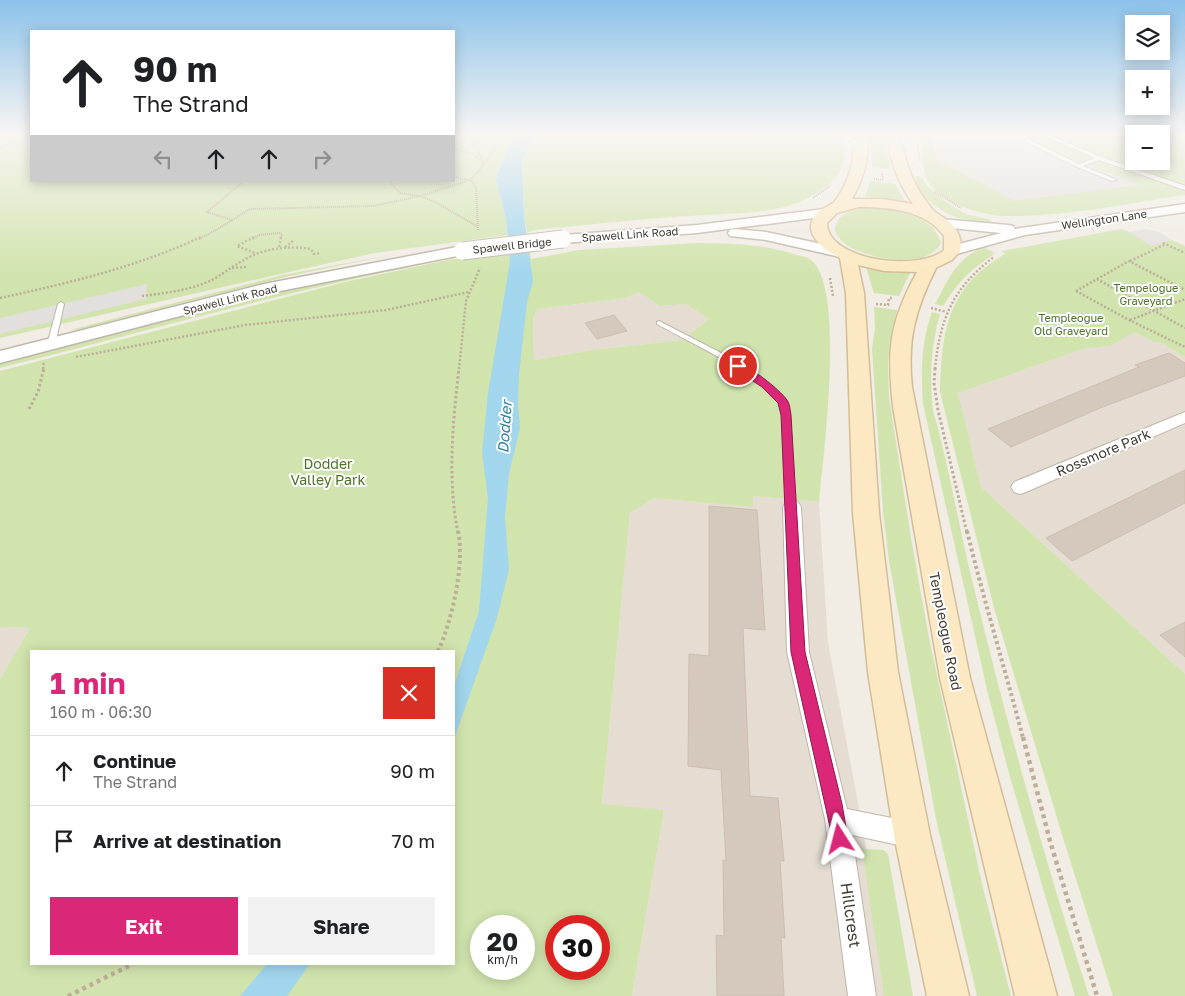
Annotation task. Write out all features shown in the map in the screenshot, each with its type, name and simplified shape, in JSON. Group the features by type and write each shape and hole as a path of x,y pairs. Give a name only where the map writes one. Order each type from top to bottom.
{"main road":[{"path":"841,204 856,180"},
{"path":"905,180 934,219 951,234 954,241 941,257 910,267 889,266 844,254 828,244 821,235 818,226 819,219 824,212 841,204 859,202 894,204 934,219"},
{"path":"844,254 855,292 866,513 883,672 912,835 948,996"},
{"name":"Templeogue Road","path":"941,257 914,294 902,327 900,368 904,407 955,678 1036,996"}],"street":[{"name":"Wellington Lane","path":"941,257 1024,231 1185,208"},
{"name":"Spawell Link Road","path":"563,239 697,229 824,212"},
{"name":"Wellington Lane","path":"934,219 1024,231"},
{"name":"Spawell Link Road","path":"697,229 766,236 844,254"},
{"name":"Spawell Bridge","path":"462,250 563,239"},
{"name":"Spawell Link Road","path":"0,357 48,353 264,290 393,262 462,250"},
{"name":"Rossmore Park","path":"1020,487 1185,417"},
{"name":"Hillcrest","path":"792,507 798,652 837,820 862,996"},
{"path":"837,820 912,835"}],"lane":[{"path":"1163,180 1185,188"},
{"path":"48,353 61,304"},
{"path":"660,323 738,366 766,385 783,402 786,415 792,507"}],"path":[{"path":"0,298 67,283 136,264 211,233 241,213 257,208 292,209 374,206 420,196 468,180"},
{"path":"389,182 391,186 402,194 420,196 456,213 477,227 476,187 470,180"},
{"path":"232,220 207,212 243,182"},
{"path":"809,200 835,182"},
{"path":"935,191 963,209"},
{"path":"256,253 237,246 270,232 282,234 279,248"},
{"path":"284,247 293,240"},
{"path":"1185,253 1165,243 1076,290 1129,320 1185,347"},
{"path":"263,246 264,251"},
{"path":"142,296 203,284 256,253 264,251 284,247 311,249 314,254 320,253"},
{"path":"999,253 972,274 960,288 947,312 940,337 934,382 938,410 982,594 1006,672 1053,850 1097,996"},
{"path":"1129,261 1185,290"},
{"path":"438,650 444,638 459,575 460,540 455,517 451,466 452,429 462,326 466,301 481,266"},
{"path":"231,268 246,267"},
{"path":"1097,279 1185,328"},
{"path":"69,358 245,325 386,310 470,292"},
{"path":"874,304 888,305 889,298 898,299"},
{"path":"1129,320 1185,299"},
{"path":"934,309 947,312"},
{"path":"29,409 38,397 43,383 48,353"},
{"path":"68,996 131,965"}],"shaded area":[{"path":"976,180 1130,180 1142,185 1014,201"},
{"path":"1146,229 1161,233 1172,240 1151,246 1130,232"},
{"path":"147,284 146,299 0,334 0,318"},
{"path":"639,292 660,306 686,304 709,319 682,340 593,350 534,360 533,319 537,309 625,298"},
{"path":"1135,332 1154,342 1160,342 1185,357 1185,674 981,487 958,393 1086,348 1110,346"},
{"path":"753,496 819,502 828,643 864,835 888,996 632,996 664,810 602,805 630,513 654,498 753,507"},
{"path":"0,627 30,628 0,679"}],"green space":[{"path":"0,180 455,182 455,180 496,180 506,219 507,235 375,253 0,338"},
{"path":"523,180 833,180 825,188 808,198 791,205 768,210 612,222 534,230 527,233 524,217"},
{"path":"917,180 924,180 928,187 955,208 967,214 989,220 996,225 971,221 947,213 936,207 920,188"},
{"path":"928,180 1185,180 1185,195 1094,209 1027,216 994,215 973,210 953,202 935,190"},
{"path":"871,181 895,184 905,201 865,196"},
{"path":"868,208 900,212 921,219 937,233 941,243 934,252 910,260 895,260 866,254 854,249 844,243 839,237 835,231 836,225 842,216 856,210"},
{"path":"1121,229 1130,232 1151,245 1172,240 1185,246 1185,357 1160,342 1154,342 1135,332 1110,346 1086,348 958,393 981,487 1185,674 1185,996 1113,996 994,608 940,392 946,330 959,296 986,267 1005,254 1002,251"},
{"name":"Dodder Valley Park","path":"695,243 734,244 772,248 811,260 822,277 828,303 830,375 819,502 753,496 753,507 654,498 630,513 602,804 664,810 632,996 0,996 0,679 30,628 0,627 0,371 345,282 447,260 501,253 530,252 531,259 579,250","holes":["639,292 660,306 686,304 709,319 682,340 593,350 534,360 533,319 537,309 625,298"]},
{"path":"984,247 995,253 966,276 954,289 943,306 935,304 949,278 960,263 966,257"},
{"path":"395,254 289,276 81,329 70,330 283,275"},
{"path":"410,265 411,267 308,289 0,368 0,364 310,284"},
{"path":"866,267 894,273 910,273 899,296 874,293"},
{"path":"874,307 897,310 888,363 889,398 911,538 929,638 982,884 1011,996 977,996 936,819 889,561 883,511 872,349 875,328"},
{"path":"932,312 940,314 932,362 933,410 967,559 1026,789 1089,996 1075,996 1010,777 988,694 923,404 923,357 928,324"},
{"path":"862,849 883,850 888,854 913,996 884,996"}],"water":[{"name":"Dodder","path":"496,180 523,180 524,217 533,281 527,302 519,374 518,402 520,428 509,474 505,518 509,569 497,618 455,736 455,683 479,611 488,498 482,453 488,393 510,262 506,219"},
{"path":"266,965 309,965 287,996 240,996"}],"building":[{"path":"614,315 627,331 597,339 585,323"},
{"path":"1169,353 1185,363 1185,376 1100,408 1011,447 988,429 1139,367 1135,365"},
{"path":"1185,470 1185,503 1072,561 1046,538"},
{"path":"709,506 757,510 765,630 743,628 750,796 778,798 784,861 780,861 785,938 781,937 784,996 717,996 716,935 724,936 723,860 726,861 721,770 688,766 689,654 709,656"},
{"path":"1185,622 1185,657 1160,635"}],"route":[{"path":"738,366 766,385 783,402 786,415 798,652 834,804 840,839"}],"park label":[{"name":"Tempelogue Graveyard","path":"1146,293"},
{"name":"Templeogue Old Graveyard","path":"1071,323"}]}
